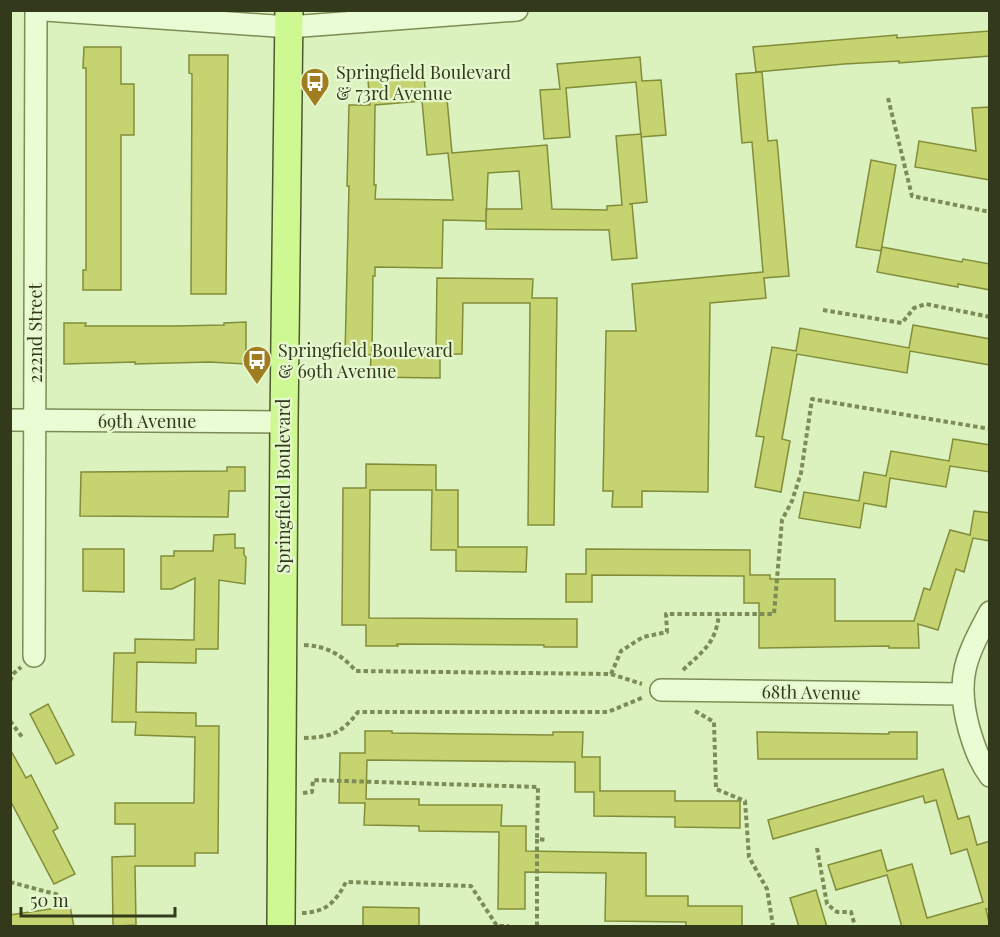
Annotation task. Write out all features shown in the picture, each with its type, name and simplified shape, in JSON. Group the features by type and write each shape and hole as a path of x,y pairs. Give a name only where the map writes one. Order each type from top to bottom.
{"main road":[{"name":"Springfield Boulevard","path":"281,920 289,19"}],"street":[{"name":"222nd Street","path":"34,656 36,10"},
{"path":"45,10 289,19 517,10"},
{"name":"69th Avenue","path":"10,420 284,422"},
{"path":"990,612 972,646 962,675 964,710 977,754 990,776"},
{"name":"68th Avenue","path":"661,690 962,694"}],"path":[{"path":"888,98 912,196 990,212"},
{"path":"823,310 902,323 914,308 926,304 990,317"},
{"path":"611,674 621,651 643,637 666,632 666,614 774,614 782,520 792,501 801,473 813,399 990,429"},
{"path":"282,738 321,737 338,732 358,712 608,712 661,690 711,643 718,626 719,614"},
{"path":"282,644 318,645 346,659 356,671 611,674 661,690 714,722 716,789 745,801 749,857 767,889 773,927"},
{"path":"10,721 23,738"},
{"path":"282,795 312,792 313,780 538,787 537,927"},
{"path":"537,839 546,840"},
{"path":"817,848 827,904 837,912 851,912 855,927"},
{"path":"10,882 59,895"},
{"path":"281,920 319,912 339,897 346,882 471,886 497,926 508,927"}],"building":[{"path":"990,31 990,56 899,63 899,61 844,64 756,72 753,47 897,35 897,38"},
{"path":"84,47 121,47 121,84 134,84 134,135 121,135 121,290 83,290 83,270 86,270 86,68 83,68"},
{"path":"189,55 228,55 226,294 191,294 192,74 189,73"},
{"path":"640,57 642,81 661,80 666,135 641,137 636,82 566,88 570,137 544,139 540,90 560,89 557,64"},
{"path":"762,72 768,141 777,140 789,276 764,278 766,298 710,303 708,492 642,491 642,507 612,507 613,491 603,491 606,331 636,331 632,284 763,272 752,142 742,143 736,74"},
{"path":"424,75 426,101 447,99 452,153 547,145 552,209 607,210 607,206 622,205 616,136 641,134 647,202 629,204 632,204 637,258 612,260 609,230 486,229 486,221 443,220 442,268 375,267 372,351 436,352 437,278 533,279 532,298 557,298 554,525 528,525 530,303 463,303 462,354 440,354 440,378 370,377 371,355 345,355 349,105 370,105 368,80","holes":["422,101 427,155 448,153 453,200 375,199 375,105","519,171 522,209 486,209 488,173"]},
{"path":"990,107 990,180 915,167 919,141 976,151 972,108"},
{"path":"871,160 896,165 881,251 856,247"},
{"path":"882,247 962,262 963,259 990,264 990,290 958,284 958,287 877,272"},
{"path":"246,322 246,364 209,362 135,364 135,362 64,364 64,323 86,323 85,326 174,326"},
{"path":"913,325 990,339 990,365 910,351 907,373 797,354 782,439 790,441 781,492 755,487 764,437 756,436 772,347 796,351 800,328 909,348"},
{"path":"953,439 990,445 990,472 950,466 946,487 890,478 886,507 864,503 860,528 799,518 804,492 859,501 864,472 886,476 891,451 949,461"},
{"path":"366,464 436,465 436,490 458,490 458,547 527,547 526,572 456,571 456,550 431,550 432,490 370,490 369,618 577,619 577,647 397,644 398,646 366,646 366,625 342,625 343,488 366,488"},
{"path":"227,467 245,467 245,491 229,491 228,517 80,516 81,472 227,471"},
{"path":"974,511 990,513 990,541 973,538 964,572 956,569 938,630 918,624 919,648 889,648 889,646 759,648 759,603 744,603 744,576 592,575 592,602 566,602 566,574 586,574 586,549 750,550 750,575 770,575 770,579 835,579 835,621 914,621 924,588 930,590 950,530 970,535"},
{"path":"235,534 235,548 244,548 246,557 245,584 219,580 218,649 196,649 196,663 137,662 136,712 196,713 196,726 219,726 218,853 195,853 195,866 135,866 136,925 113,926 112,857 135,856 135,824 115,824 115,803 194,803 195,737 135,735 136,722 112,722 114,653 135,653 135,639 194,640 195,578 172,589 161,589 161,556 174,556 174,551 213,551 214,535"},
{"path":"83,549 124,549 124,592 83,591"},
{"path":"48,704 74,755 56,764 30,714"},
{"path":"365,731 553,735 553,732 583,732 582,757 600,757 600,791 675,791 675,801 740,801 740,828 675,827 675,817 594,816 594,792 575,792 575,762 367,760 366,799 419,799 419,805 502,805 501,826 526,826 526,851 646,853 646,896 688,896 688,906 742,906 742,927 686,927 686,922 605,921 606,873 525,872 525,909 498,909 499,832 419,831 419,826 364,825 365,803 339,803 340,753 365,753"},
{"path":"757,732 889,734 889,732 917,732 917,759 758,759"},
{"path":"10,749 26,778 31,775 58,828 53,831 75,874 54,884 10,800"},
{"path":"943,769 958,819 969,816 977,845 990,841 990,909 986,909 990,927 902,927 887,875 836,890 828,865 881,850 887,871 912,864 927,918 983,902 967,849 951,854 936,800 925,803 923,796 773,839 768,820"},
{"path":"816,890 827,927 799,927 790,898"},
{"path":"70,906 74,927 10,927 10,915"},
{"path":"363,907 419,908 419,927 363,927"}],"place":[{"name":"Springfield Boulevard & 73rd Avenue","path":"315,108"},
{"name":"Springfield Boulevard & 69th Avenue","path":"257,386"}]}
